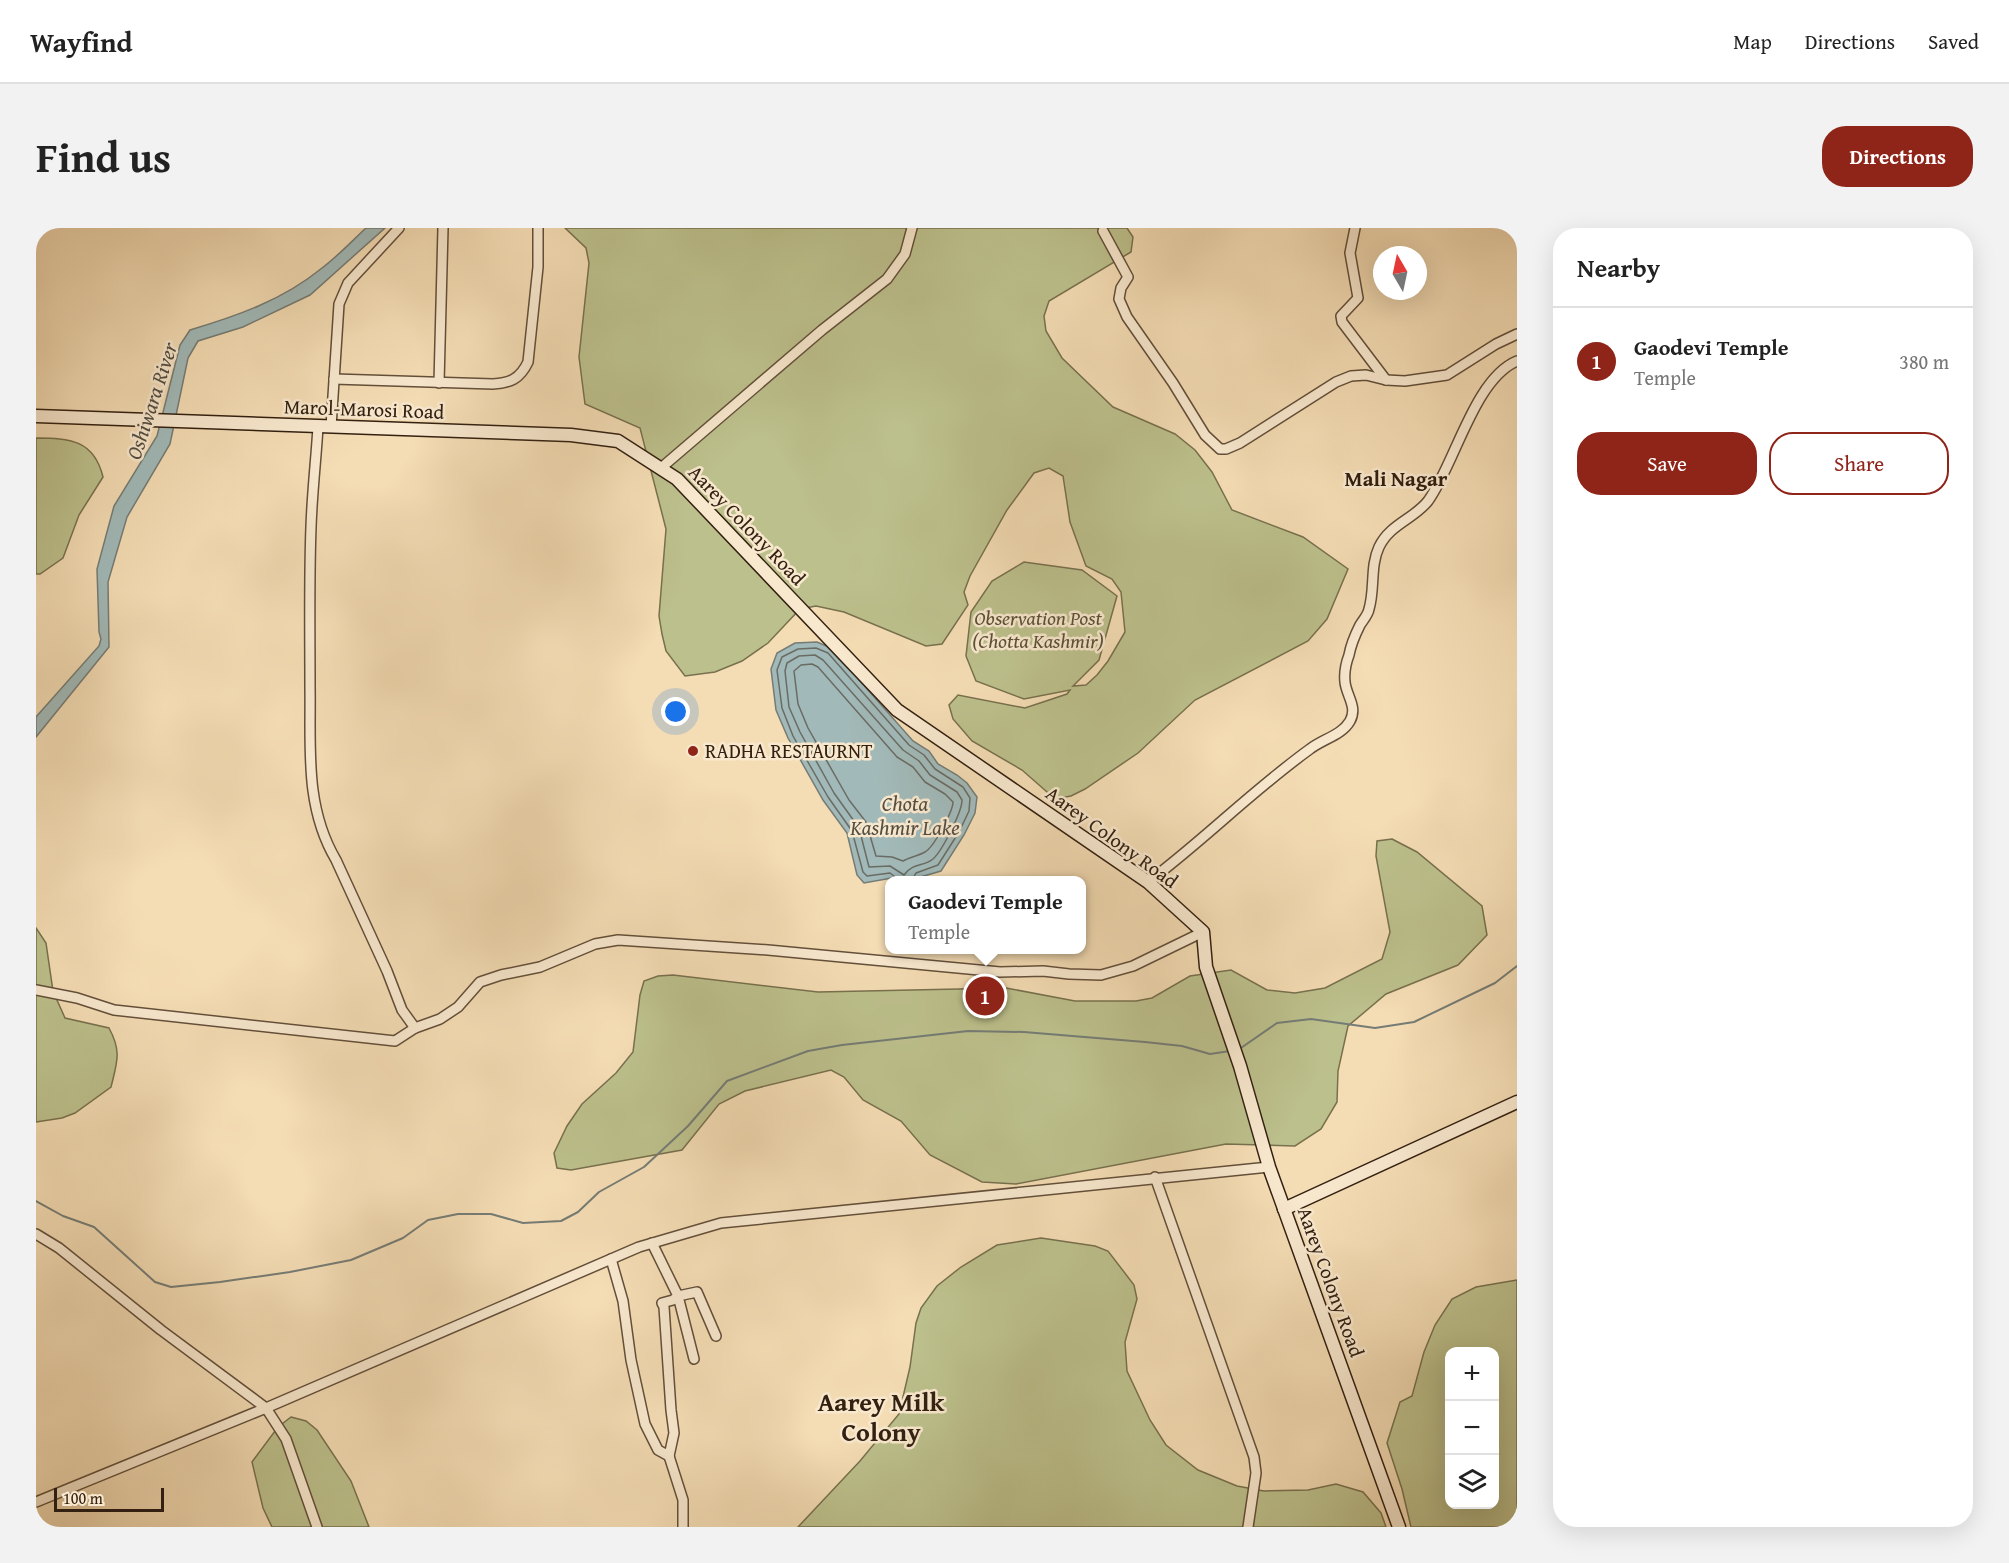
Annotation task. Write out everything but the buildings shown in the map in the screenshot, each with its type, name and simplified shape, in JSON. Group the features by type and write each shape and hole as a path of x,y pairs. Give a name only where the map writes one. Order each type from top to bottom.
{"main road":[{"name":"Marol-Marosi Road","path":"36,416 571,435"},
{"name":"Aarey Colony Road","path":"571,435 618,441 677,478 897,710 1148,882 1203,932 1206,967 1230,1033 1269,1167 1399,1527"},
{"path":"1284,1209 1517,1102"}],"street":[{"path":"331,427 339,304 348,283 399,228"},
{"path":"439,382 443,228"},
{"path":"334,379 506,383 515,380 523,373 528,362 538,267 538,228"},
{"path":"661,468 822,330 887,279 905,254 912,228"},
{"path":"1355,228 1350,253 1358,298 1342,313 1342,322 1386,380"},
{"path":"1103,231 1128,278 1121,288 1119,298 1127,317 1173,382 1205,435 1220,449 1240,443 1318,392 1351,376 1366,375 1386,380 1405,381 1447,375 1486,350 1517,334"},
{"path":"1148,882 1183,856 1249,797 1311,747 1335,735 1348,724 1352,717 1353,706 1344,680 1346,664 1352,643 1369,612 1374,562 1378,548 1391,530 1427,502 1438,485 1471,415 1488,388 1507,365 1517,361"},
{"path":"318,427 311,524 309,616 309,750 315,812 328,846 387,971 402,1010 416,1028"},
{"path":"36,990 78,998 114,1010 395,1041 416,1028 440,1019 458,1007 480,982 540,967 595,944 618,940 768,950 1000,972 1043,971 1101,975 1133,966 1203,932"},
{"path":"36,1502 266,1408 611,1259 652,1243 721,1223 1269,1167"},
{"path":"1155,1177 1254,1456 1256,1473 1248,1527"},
{"path":"36,1234 59,1248 160,1330 266,1408 286,1439 317,1527"},
{"path":"652,1243 678,1296 694,1359"},
{"path":"611,1259 623,1301 631,1360 645,1424 658,1450 669,1456"},
{"path":"683,1527 683,1500 669,1456 674,1433 662,1303 678,1296 697,1292 716,1336"}],"green space":[{"name":"Observation Post (Chotta Kashmir)","path":"565,228 1127,228 1133,237 1131,252 1049,301 1044,316 1046,331 1062,358 1113,407 1175,434 1195,450 1212,472 1232,510 1303,537 1348,569 1327,619 1308,641 1195,700 1138,753 1085,789 1071,796 1055,799 1022,770 972,741 953,719 949,705 958,695 1025,708 1067,694 1070,690 1024,699 976,681 966,656 971,612 992,581 1024,562 1082,570 1117,596 1099,660 1073,686 1086,685 1097,675 1125,632 1121,592 1112,579 1086,566 1070,522 1063,476 1049,468 1034,473 1007,510 970,576 964,592 968,605 942,644 926,646 844,612 816,606 800,609 768,643 742,661 715,672 685,676 666,651 662,634 659,616 666,529 640,428 585,404 579,357 589,263 586,248"},
{"path":"36,438 60,439 87,448 94,455 103,477 79,515 63,558 40,574 36,574"},
{"path":"1392,839 1417,852 1482,906 1487,935 1458,965 1386,994 1348,1026 1338,1071 1337,1102 1321,1129 1295,1146 1226,1144 1016,1184 982,1182 930,1155 901,1121 863,1100 844,1077 831,1070 745,1091 719,1104 682,1150 571,1170 557,1168 554,1153 567,1126 582,1104 616,1073 633,1052 640,995 644,981 658,976 673,975 818,992 1006,988 1075,1001 1136,1001 1152,998 1190,976 1231,970 1267,990 1295,993 1325,988 1382,959 1390,932 1376,856 1377,841"},
{"path":"36,928 46,943 53,991 65,1018 109,1028 116,1044 117,1057 111,1087 75,1113 62,1118 36,1122"},
{"path":"1041,1238 1095,1246 1108,1251 1134,1285 1137,1299 1125,1342 1127,1371 1150,1420 1166,1445 1198,1470 1237,1486 1264,1491 1308,1490 1336,1484 1363,1492 1381,1513 1386,1527 798,1527 860,1461 899,1414 910,1367 916,1323 921,1308 937,1286 961,1267 997,1245"},
{"path":"1517,1280 1517,1527 1411,1527 1387,1443 1400,1402 1412,1396 1424,1352 1435,1325 1452,1299 1476,1287"},
{"path":"291,1417 306,1421 317,1430 351,1481 369,1527 272,1527 263,1508 252,1462 278,1427"}],"water":[{"path":"366,228 385,228 310,295 243,327 198,341 188,358 170,444 127,517 108,582 109,647 36,737 36,717 99,646 101,639 97,569 114,506 157,436 180,345 190,330 242,313 292,289 328,263"},
{"name":"Chota Kashmir Lake","path":"817,642 831,648 913,741 929,751 938,764 967,783 977,797 975,813 941,871 924,876 885,876 885,879 864,883 857,875 847,833 823,800 788,738 776,710 771,669 777,653 795,643"}],"waterway":[{"path":"1238,1050 1277,1023 1311,1019 1375,1028 1414,1022 1495,983 1517,966"},
{"path":"36,1201 63,1216 94,1227 155,1282 171,1287 220,1282 351,1260 403,1238 428,1220 458,1214 491,1214 523,1223 561,1221 578,1212 599,1192 644,1167 688,1126 727,1081 808,1051 968,1031 1024,1032 1145,1042 1182,1046 1210,1054 1230,1051"}],"place":[{"name":"RADHA RESTAURNT","path":"693,751"},
{"name":"Gaodevi Temple","path":"985,996"}],"district":[{"name":"Mali Nagar","path":"1396,479"},
{"name":"Aarey Milk Colony","path":"881,1417"}],"water label":[{"name":"Oshiwara River","path":"152,401"}]}
